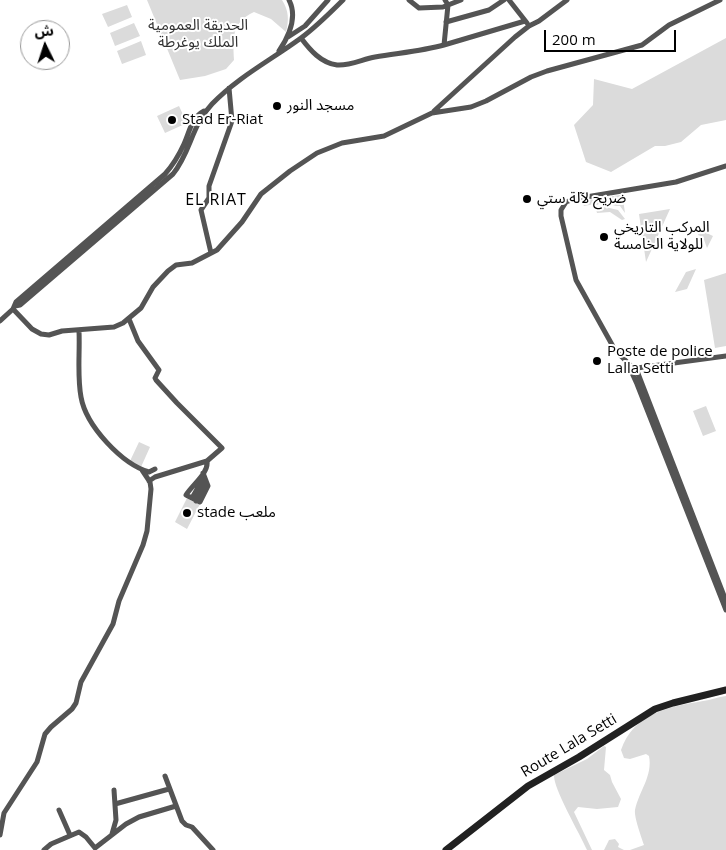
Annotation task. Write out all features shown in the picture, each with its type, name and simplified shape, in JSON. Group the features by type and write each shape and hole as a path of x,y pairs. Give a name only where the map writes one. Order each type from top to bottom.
{"main road":[{"name":"Route Lala Setti","path":"446,850 528,786 655,709 723,691"}],"street":[{"path":"276,55 291,31 293,8 289,0"},
{"path":"287,38 305,26 328,0"},
{"path":"0,321 14,308 16,302 165,174 179,155 193,120 197,115 207,110 230,88 262,63 301,38 344,0"},
{"path":"409,0 419,8 443,7 446,3 461,0"},
{"path":"446,22 489,10 504,0"},
{"path":"509,0 527,23"},
{"path":"301,38 317,56 328,62 349,64 539,21 567,0"},
{"path":"14,308 32,329 41,334 48,335 62,331 114,327 129,319 141,308 153,287 168,271 176,266 192,263 217,250 242,222 261,194 311,157 342,142 384,136 432,113 471,106 486,101 547,71 642,45 685,16 720,0"},
{"path":"444,44 446,3"},
{"path":"432,113 527,23"},
{"path":"211,253 201,210 209,198 209,186 232,121 230,88"},
{"path":"726,166 676,182 574,199 566,202 561,210 576,280 615,350 634,370 726,600"},
{"path":"129,319 138,341 160,370 155,378 156,380 222,448 207,461 155,477 149,481"},
{"path":"79,331 81,398 86,412 95,428 122,457 142,470 149,472 155,469"},
{"path":"634,370 726,356"},
{"path":"634,370 641,393 726,610"},
{"path":"205,477 208,486 200,502 194,499 205,477 207,461"},
{"path":"0,835 4,814 37,762 45,734 76,703 81,682 113,624 119,601 147,531 151,489 149,481 142,470"},
{"path":"164,776 182,821 192,827 213,850"},
{"path":"115,804 169,789"},
{"path":"112,835 116,820 114,790"},
{"path":"44,850 51,844 79,832 86,837 94,849 124,826 140,817 176,806"},
{"path":"59,810 70,835"},
{"path":"116,820 124,826"}],"green space":[{"name":"الحديقة العمومية الملك يوغرطة","path":"147,0 282,0 287,12 287,28 286,32 271,19 254,12 246,16 237,26 233,45 234,60 226,69 205,76 180,80"},
{"path":"127,5 132,17 108,27 102,14"},
{"path":"134,23 140,36 115,46 110,33"},
{"path":"726,38 726,120 701,125 681,142 665,146 655,146 611,172 586,162 574,125 593,105 594,79 632,89"},
{"path":"141,41 146,55 122,64 117,51"},
{"name":"Stad Er-Riat","path":"179,106 187,123 165,133 157,116"},
{"path":"620,195 621,199 623,199 625,213 620,206 602,202 597,205 584,206 581,201"},
{"path":"605,207 618,210 625,219 622,220 610,212 597,213 596,209"},
{"path":"670,209 646,262 639,214"},
{"path":"700,230 713,236 707,248 703,237 698,235"},
{"path":"696,269 687,289 675,292 686,272"},
{"path":"726,273 726,346 715,348 704,280"},
{"path":"706,406 716,431 703,436 693,411"},
{"path":"139,442 150,447 141,467 130,461"},
{"name":"stade ملعب","path":"187,498 200,504 187,529 175,522"},
{"path":"726,696 726,850 630,850 644,845 635,810 650,763 649,756 646,754 630,759 624,758 621,750 627,738 643,720 665,709"},
{"path":"604,746 606,747 604,770 610,775 621,799 618,807 597,809 578,807 574,812 592,850 587,850 562,800 554,775 587,759"},
{"path":"615,839 619,844 618,847 624,850 604,850 609,840"}],"place":[{"name":"مسجد النور","path":"277,106"},
{"name":"Stad Er-Riat","path":"172,120"},
{"name":"ضريح لآلة ستي","path":"527,199"},
{"name":"المركب التاريخي للولاية الخامسة","path":"604,237"},
{"name":"Poste de police Lalla Setti","path":"597,361"},
{"name":"stade ملعب","path":"187,513"}],"district":[{"name":"EL RIAT","path":"216,200"}]}
